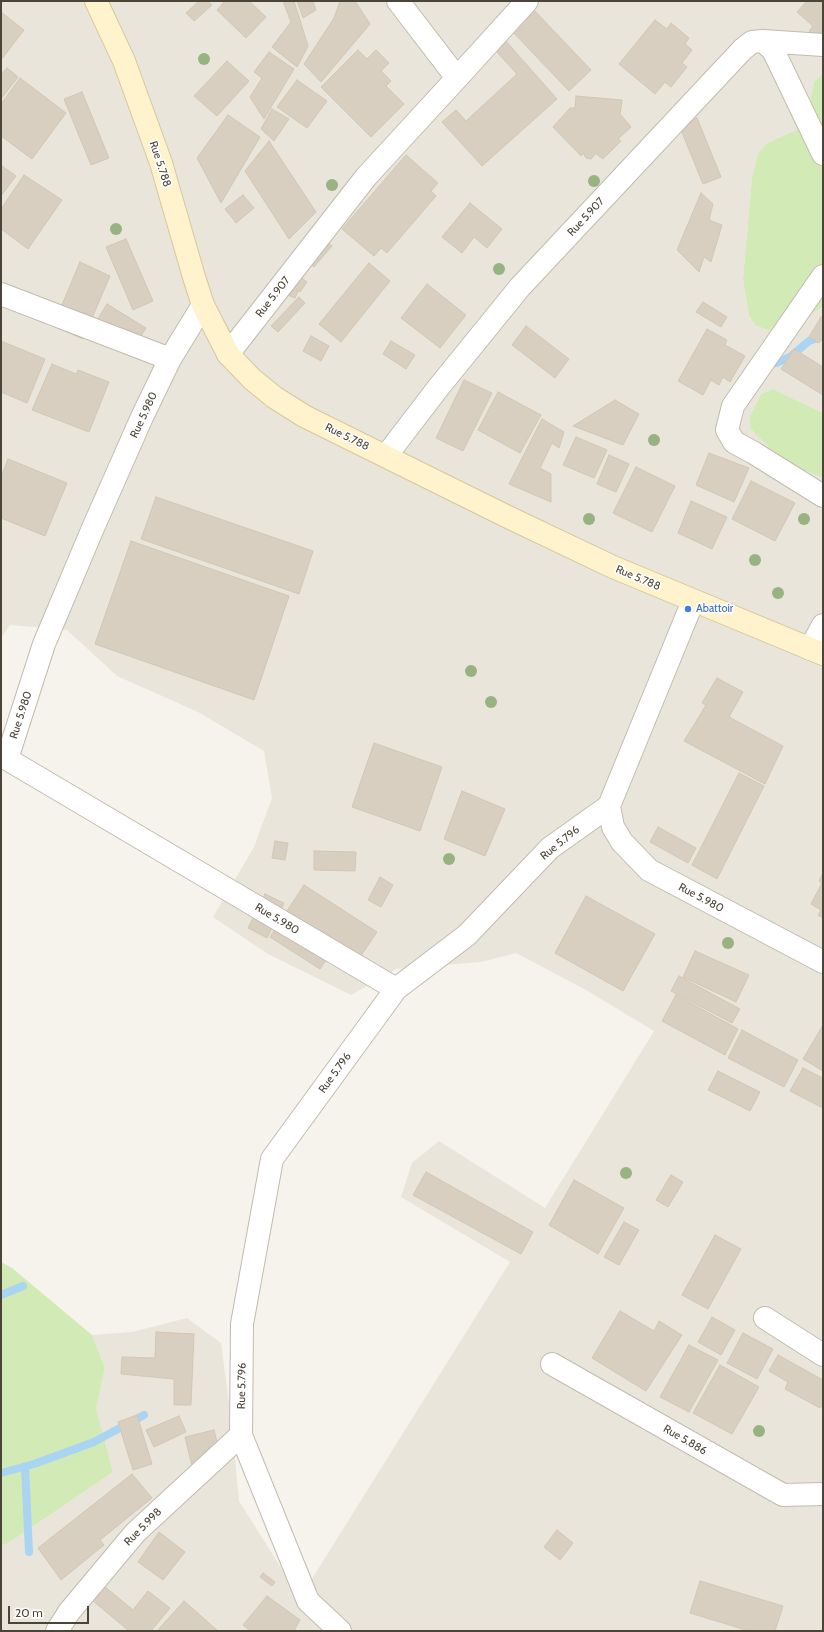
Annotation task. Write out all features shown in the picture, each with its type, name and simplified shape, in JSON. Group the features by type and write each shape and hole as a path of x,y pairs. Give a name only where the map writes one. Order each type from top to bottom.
{"street":[{"name":"Rue 5.788","path":"96,1 124,61 161,163 203,305 228,354 252,379 274,397 304,416 613,567 816,652"},
{"path":"398,1 457,78"},
{"name":"Rue 5.907","path":"228,354 366,177 527,1"},
{"path":"763,41 773,50 823,154"},
{"name":"Rue 5.907","path":"386,456 438,388 520,287 743,49 752,42 763,41 823,45"},
{"path":"823,276 733,406 727,430 734,442 823,496"},
{"path":"1,294 170,359"},
{"name":"Rue 5.980","path":"203,305 170,359 142,417 44,644 4,762 396,989"},
{"path":"609,806 693,601"},
{"path":"816,652 823,625"},
{"name":"Rue 5.980","path":"609,806 613,827 622,842 649,870 823,962"},
{"name":"Rue 5.796","path":"340,1631 308,1601 241,1434 242,1324 272,1159 396,989 467,935 550,848 609,806"},
{"path":"765,1318 823,1355"},
{"name":"Rue 5.886","path":"552,1364 783,1495 823,1494"},
{"name":"Rue 5.998","path":"57,1631 69,1612 135,1533 241,1434"}],"shaded area":[{"path":"1,1 823,1 823,73 814,82 807,118 800,128 766,144 758,154 752,178 743,279 749,316 756,326 778,333 823,307 823,413 773,389 761,394 750,416 751,428 785,463 823,478 823,1631 1,1631 1,1546 10,1542 113,1472 96,1408 105,1368 92,1335 132,1332 187,1318 221,1343 232,1426 239,1501 300,1598 510,1262 401,1197 412,1163 439,1141 545,1208 654,1031 586,990 516,953 481,962 397,969 351,995 268,954 213,917 254,847 272,798 264,751 198,712 117,676 67,630 10,625 1,638"}],"green space":[{"path":"823,73 823,307 778,333 756,326 749,316 743,279 752,178 758,154 766,144 800,128 807,118 814,82"},
{"path":"773,389 823,413 823,478 785,463 750,428 750,416 761,394"},
{"path":"1,1262 12,1268 92,1335 105,1368 96,1408 113,1472 10,1542 1,1546"}],"building":[{"path":"199,1 208,1 212,5 194,21 186,13"},
{"path":"225,1 249,1 266,17 246,38 217,10"},
{"path":"283,1 294,1 308,46 297,67 272,47 291,22"},
{"path":"297,1 313,1 316,10 303,18"},
{"path":"340,1 355,1 370,24 321,82 304,64 334,18"},
{"path":"807,1 823,1 823,35 819,40 809,31 813,26 797,12"},
{"path":"532,8 591,70 569,91 512,31"},
{"path":"1,12 24,30 1,60"},
{"path":"655,20 667,29 671,23 689,38 685,44 692,50 682,63 687,67 671,87 665,82 655,94 619,64"},
{"path":"504,39 557,99 482,166 442,122 456,110 466,121 517,74 495,50"},
{"path":"358,50 367,59 376,50 389,63 381,71 391,81 386,86 404,104 371,137 321,87"},
{"path":"269,52 294,69 264,119 250,97 262,78 254,72"},
{"path":"227,61 249,81 217,116 194,96"},
{"path":"7,68 18,77 1,99 1,74"},
{"path":"20,78 66,113 32,159 1,136 1,104"},
{"path":"297,80 327,101 307,128 277,107"},
{"path":"82,92 109,158 91,165 64,99"},
{"path":"576,96 622,100 620,114 631,127 618,139 621,141 603,159 595,153 591,159 586,158 583,153 581,156 553,127 570,108 575,108"},
{"path":"272,109 289,119 274,141 261,129"},
{"path":"228,115 260,137 221,203 197,158"},
{"path":"697,118 721,177 703,184 679,125"},
{"path":"269,141 316,212 289,239 245,171"},
{"path":"406,155 438,183 431,191 436,196 387,253 381,248 374,256 342,229"},
{"path":"1,165 16,176 1,196"},
{"path":"24,175 62,200 28,249 1,229 1,209"},
{"path":"701,193 713,204 709,220 722,225 711,262 704,257 699,272 677,250"},
{"path":"243,195 254,208 236,223 225,209"},
{"path":"470,203 502,229 487,248 474,237 462,253 442,237"},
{"path":"319,236 332,246 314,267 302,257"},
{"path":"126,239 153,301 133,310 106,247"},
{"path":"80,262 110,276 83,339 53,326"},
{"path":"369,263 390,281 341,342 319,324"},
{"path":"290,269 307,282 300,292 283,278"},
{"path":"427,284 466,315 440,348 401,318"},
{"path":"283,285 298,291 295,298 280,292"},
{"path":"299,297 305,303 278,332 271,326"},
{"path":"703,302 727,317 721,327 696,312"},
{"path":"107,304 146,328 130,354 91,330"},
{"path":"821,317 823,318 823,336 819,343 809,337"},
{"path":"526,326 569,359 555,378 512,345"},
{"path":"707,329 727,340 725,345 745,356 730,382 723,377 719,385 711,380 703,395 678,381"},
{"path":"311,336 329,346 321,361 303,351"},
{"path":"1,341 45,359 27,403 1,392"},
{"path":"391,341 415,355 406,369 383,354"},
{"path":"794,349 823,367 823,395 781,369"},
{"path":"52,364 76,374 78,370 109,382 89,432 32,410"},
{"path":"464,380 492,393 463,451 436,438"},
{"path":"498,392 541,415 520,453 478,430"},
{"path":"615,400 639,414 623,445 573,426"},
{"path":"542,419 564,432 559,448 552,443 540,468 551,474 551,502 509,484"},
{"path":"576,437 607,450 594,478 563,465"},
{"path":"709,453 749,468 734,502 696,485"},
{"path":"609,455 629,464 616,492 597,484"},
{"path":"8,459 67,483 45,536 1,518 1,477"},
{"path":"636,467 675,486 652,532 613,513"},
{"path":"751,481 795,503 775,541 732,519"},
{"path":"156,497 313,551 299,594 141,539"},
{"path":"691,501 727,517 712,549 678,533"},
{"path":"131,541 289,596 254,700 95,644"},
{"path":"717,678 743,692 729,717 783,746 765,784 684,741 706,705 702,703"},
{"path":"374,743 442,767 420,831 352,807"},
{"path":"739,773 764,786 717,879 692,865"},
{"path":"462,791 505,809 485,856 444,839"},
{"path":"658,827 696,848 688,863 650,842"},
{"path":"275,841 288,843 285,860 272,858"},
{"path":"314,851 356,852 355,871 314,870"},
{"path":"823,873 823,918 818,915 821,910 811,904 822,883 819,881"},
{"path":"380,877 393,885 381,907 368,900"},
{"path":"304,885 377,932 356,963 334,948 320,969 270,937"},
{"path":"265,894 284,903 267,938 248,928"},
{"path":"586,896 655,934 623,991 555,953"},
{"path":"695,951 749,975 736,1002 683,977"},
{"path":"679,976 740,1009 732,1023 671,991"},
{"path":"676,995 738,1029 725,1055 662,1021"},
{"path":"823,1025 823,1071 803,1059"},
{"path":"742,1030 798,1060 784,1087 728,1058"},
{"path":"803,1068 823,1078 823,1108 790,1091"},
{"path":"718,1071 760,1092 750,1111 708,1090"},
{"path":"426,1172 533,1232 521,1254 413,1195"},
{"path":"671,1175 683,1182 668,1207 656,1200"},
{"path":"574,1180 624,1208 598,1254 549,1225"},
{"path":"624,1222 639,1230 619,1265 604,1257"},
{"path":"715,1235 741,1249 708,1309 682,1295"},
{"path":"620,1311 654,1331 659,1321 682,1335 646,1391 592,1358"},
{"path":"712,1317 735,1330 721,1355 698,1342"},
{"path":"156,1332 194,1334 191,1405 174,1405 174,1379 121,1374 122,1357 155,1358"},
{"path":"743,1333 773,1349 757,1379 727,1363"},
{"path":"689,1345 718,1360 689,1412 660,1397"},
{"path":"778,1355 823,1380 823,1404 820,1408 785,1389 788,1382 769,1371"},
{"path":"720,1365 759,1387 732,1434 693,1413"},
{"path":"137,1415 152,1464 133,1470 118,1422"},
{"path":"179,1416 186,1432 154,1447 146,1430"},
{"path":"214,1430 221,1459 192,1466 185,1437"},
{"path":"132,1474 152,1498 100,1540 104,1545 61,1580 38,1548"},
{"path":"557,1530 573,1543 560,1560 544,1547"},
{"path":"159,1532 185,1552 163,1580 138,1562"},
{"path":"263,1573 275,1582 272,1586 260,1577"},
{"path":"700,1581 783,1606 775,1631 749,1631 690,1613"},
{"path":"104,1586 133,1610 148,1591 170,1608 151,1631 129,1631 92,1600"},
{"path":"267,1596 300,1620 294,1631 250,1631 243,1625"},
{"path":"184,1601 218,1631 157,1631"}],"waterway":[{"path":"776,363 790,357 809,341 823,336"},
{"path":"1,1295 23,1286"},
{"path":"1,1473 34,1464 94,1442 144,1415"},
{"path":"25,1467 29,1552"}],"place":[{"name":"Abattoir","path":"688,609"}]}
